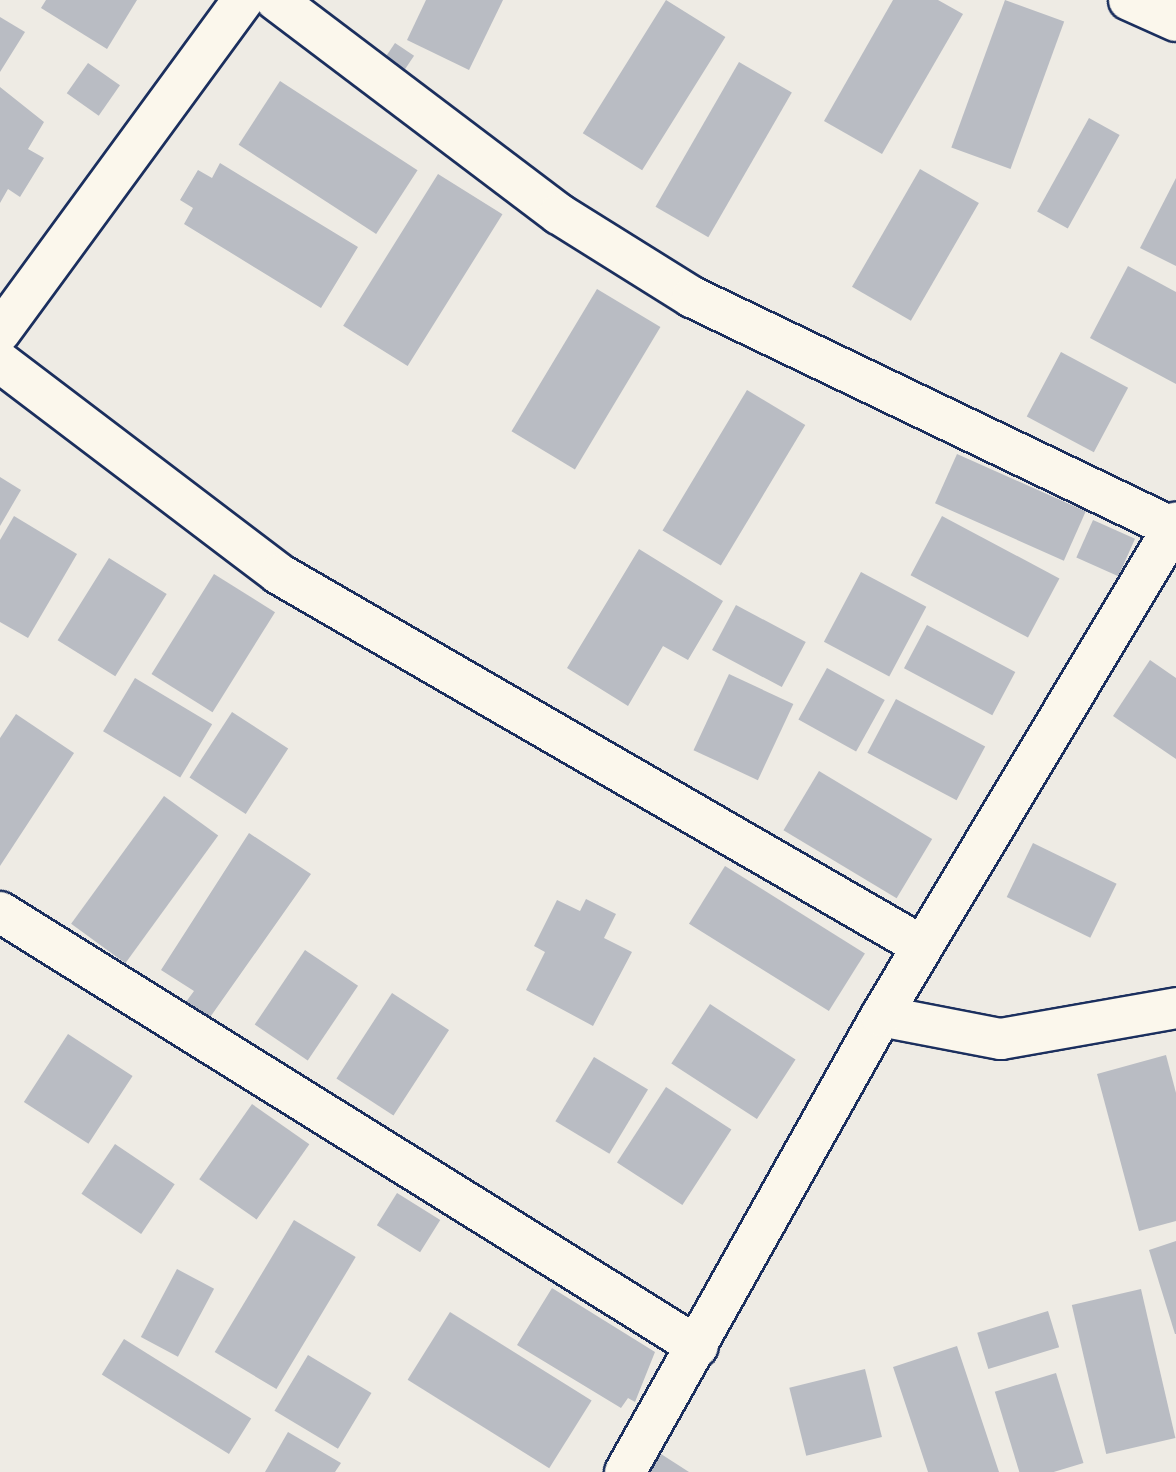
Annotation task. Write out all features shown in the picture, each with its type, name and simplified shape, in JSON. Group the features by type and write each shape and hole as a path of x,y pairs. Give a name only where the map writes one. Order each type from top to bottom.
{"street":[{"path":"0,332 243,0"},
{"path":"276,0 558,214 692,296 1174,526 881,1016 698,1347 624,1472"},
{"path":"1129,0 1176,21"},
{"path":"0,362 279,574 922,946"},
{"path":"0,912 698,1347"},
{"path":"881,1016 1001,1039 1176,1008"}],"building":[{"path":"46,0 137,0 107,49 41,8"},
{"path":"426,0 503,0 469,70 407,40"},
{"path":"666,0 725,37 642,170 583,133"},
{"path":"893,0 938,0 963,14 882,154 824,121"},
{"path":"1005,0 1064,22 1011,169 951,148"},
{"path":"0,17 25,32 0,72"},
{"path":"395,43 414,56 398,79 379,66"},
{"path":"739,62 792,92 708,237 656,207"},
{"path":"88,63 120,85 99,116 67,93"},
{"path":"280,81 418,170 376,234 239,145"},
{"path":"0,87 44,122 28,149 44,158 20,197 8,189 0,203"},
{"path":"1089,118 1120,135 1068,229 1037,212"},
{"path":"220,163 358,247 321,308 184,224 193,208 180,200 198,170 212,178"},
{"path":"920,169 979,203 911,321 852,287"},
{"path":"438,174 502,214 408,366 343,326"},
{"path":"1176,178 1176,266 1140,248"},
{"path":"1128,266 1176,292 1176,384 1090,338"},
{"path":"597,289 660,327 575,469 512,431"},
{"path":"1061,352 1128,388 1094,452 1027,416"},
{"path":"747,390 805,425 721,566 663,531"},
{"path":"957,454 1086,511 1064,561 935,503"},
{"path":"0,477 21,490 0,526"},
{"path":"14,516 77,554 28,638 0,622 0,540"},
{"path":"942,516 1059,578 1028,638 911,575"},
{"path":"1093,520 1135,539 1118,576 1076,557"},
{"path":"639,549 723,601 688,660 663,646 628,706 567,668"},
{"path":"109,558 167,594 115,676 58,640"},
{"path":"861,572 926,607 889,676 824,642"},
{"path":"214,574 275,612 213,712 151,674"},
{"path":"736,605 806,642 782,687 712,650"},
{"path":"927,625 1015,672 992,715 904,668"},
{"path":"1150,660 1176,678 1176,759 1113,716"},
{"path":"827,668 885,700 856,752 798,720"},
{"path":"729,674 793,704 758,780 694,750"},
{"path":"135,678 212,724 180,777 103,731"},
{"path":"896,699 985,746 957,800 867,753"},
{"path":"232,712 288,748 246,814 190,777"},
{"path":"16,714 74,753 0,866 0,738"},
{"path":"819,771 932,839 897,898 783,830"},
{"path":"164,796 218,835 125,963 71,924"},
{"path":"249,833 311,874 206,1023 183,1006 194,991 161,970"},
{"path":"1033,843 1117,884 1090,938 1007,897"},
{"path":"725,866 865,953 829,1011 689,924"},
{"path":"586,899 616,914 604,938 632,952 593,1026 526,990 545,952 534,946 557,900 580,911"},
{"path":"305,950 358,986 308,1060 255,1025"},
{"path":"392,993 449,1030 393,1116 336,1079"},
{"path":"710,1004 796,1060 757,1119 671,1064"},
{"path":"68,1034 133,1076 88,1144 24,1102"},
{"path":"1166,1055 1176,1093 1176,1221 1139,1231 1097,1074"},
{"path":"594,1057 648,1089 609,1154 555,1121"},
{"path":"666,1087 731,1129 682,1205 617,1162"},
{"path":"252,1104 309,1144 257,1220 199,1179"},
{"path":"115,1144 175,1184 141,1234 81,1194"},
{"path":"397,1193 440,1220 420,1252 377,1225"},
{"path":"294,1220 356,1257 276,1389 215,1352"},
{"path":"1176,1241 1176,1334 1175,1334 1149,1250"},
{"path":"177,1269 214,1289 178,1357 141,1337"},
{"path":"552,1288 655,1352 635,1402 628,1398 621,1408 517,1345"},
{"path":"1141,1289 1175,1438 1106,1454 1072,1305"},
{"path":"1048,1311 1059,1347 988,1369 977,1333"},
{"path":"450,1312 592,1400 549,1468 408,1380"},
{"path":"124,1339 251,1418 229,1454 102,1375"},
{"path":"957,1346 999,1472 928,1472 893,1367"},
{"path":"308,1355 371,1393 338,1449 275,1411"},
{"path":"865,1369 882,1437 806,1456 789,1388"},
{"path":"1056,1373 1083,1463 1054,1472 1019,1472 995,1392"},
{"path":"288,1432 341,1463 335,1472 265,1472"},
{"path":"661,1454 689,1472 650,1472"}]}
